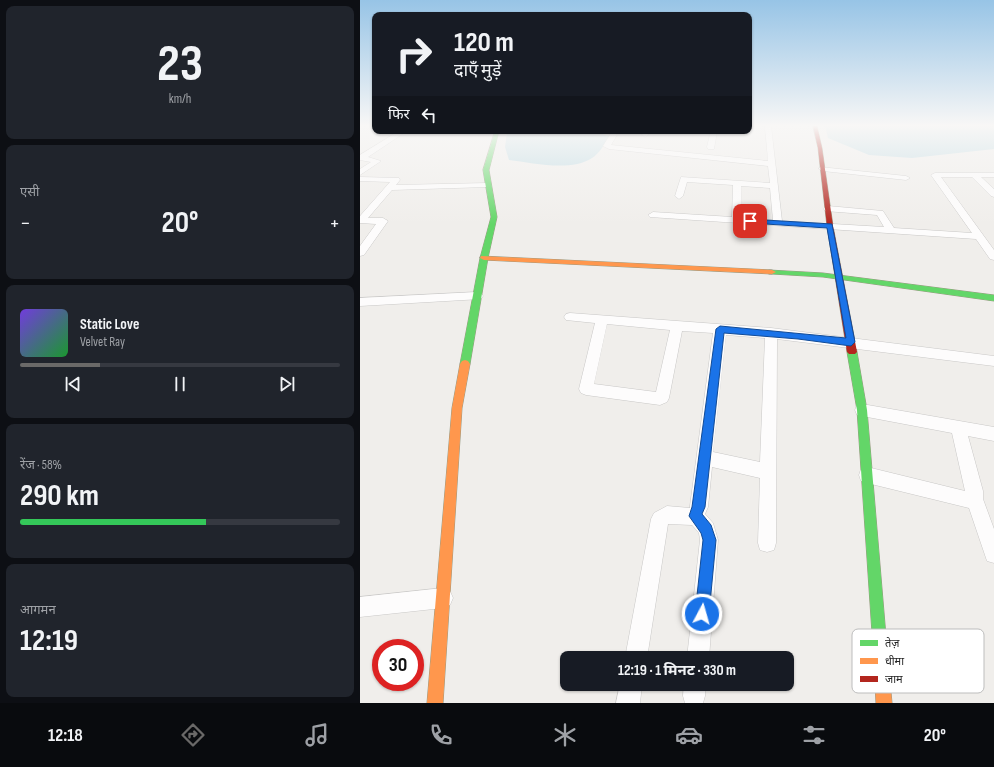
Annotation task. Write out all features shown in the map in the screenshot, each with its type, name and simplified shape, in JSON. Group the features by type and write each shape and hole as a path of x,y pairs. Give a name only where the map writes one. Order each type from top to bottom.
{"street":[{"path":"360,173 377,161 365,159"},
{"path":"435,703 457,408 484,258 494,217 487,186 486,170 489,159"},
{"path":"722,159 772,164"},
{"path":"771,159 778,222"},
{"path":"822,159 830,226 862,410 878,629"},
{"path":"823,169 906,178"},
{"path":"974,174 994,194"},
{"path":"994,175 935,175 994,257"},
{"path":"360,179 396,180 362,220 382,221 360,253"},
{"path":"679,196 684,179 774,186"},
{"path":"737,183 737,220"},
{"path":"390,188 487,186"},
{"path":"828,209 880,213 891,230"},
{"path":"653,215 979,236"},
{"path":"484,258 823,275 994,298"},
{"path":"360,302 477,296"},
{"path":"570,316 771,333 994,361"},
{"path":"602,319 586,389 660,399 662,398 677,326"},
{"path":"695,516 699,507 720,329"},
{"path":"767,543 771,333"},
{"path":"862,410 994,434"},
{"path":"958,428 974,492 974,499 994,554"},
{"path":"704,458 769,472"},
{"path":"867,476 967,500 974,499"},
{"path":"637,651 660,519 663,515 670,514 688,518 695,516"},
{"path":"695,516 707,529 709,540 699,651"},
{"path":"360,606 443,598"},
{"path":"628,703 630,691"},
{"path":"883,693 884,703"}],"water":[{"path":"509,159 590,159 574,165 563,166"}],"traffic: fast":[{"path":"465,364 484,258 494,217 486,170 489,159"},
{"path":"772,272 823,275 994,298"},
{"path":"852,352 862,410 879,629"}],"traffic: slow":[{"path":"484,258 772,272"},
{"path":"435,703 457,408 465,364"},
{"path":"883,693 884,703"}],"traffic: jam":[{"path":"821,159 830,226 852,352"}],"route":[{"path":"702,614 709,540 707,529 695,516 699,507 720,329 851,342 830,226 750,221"}]}
